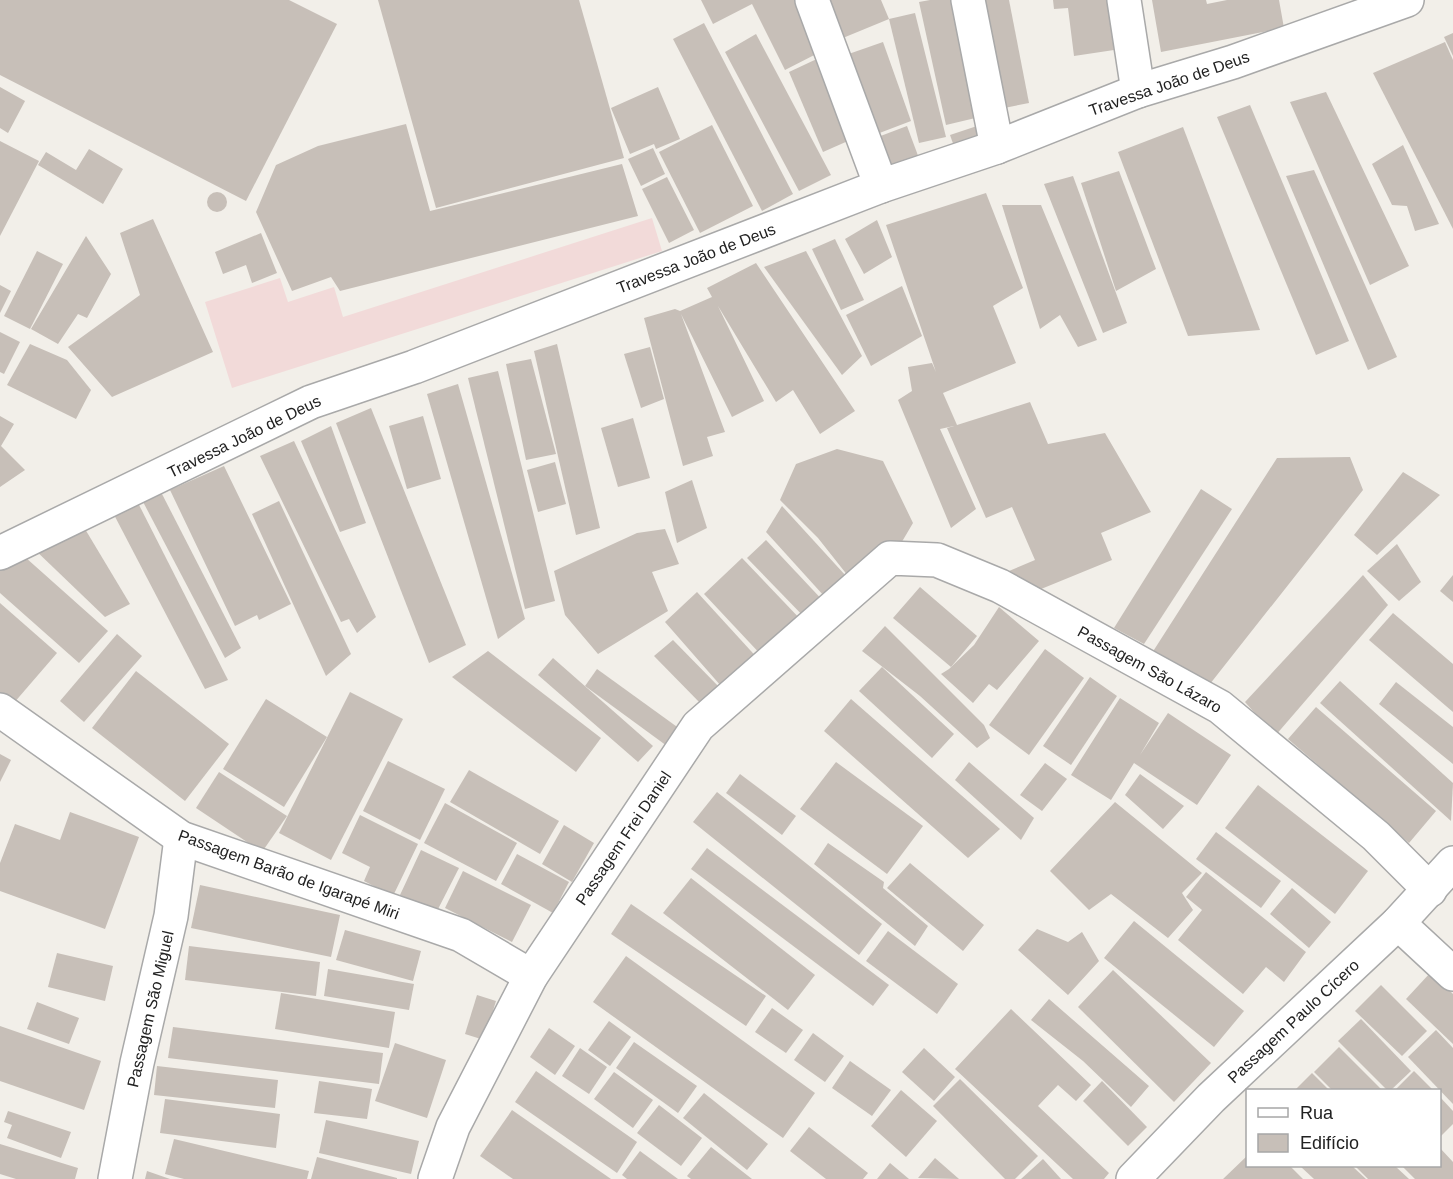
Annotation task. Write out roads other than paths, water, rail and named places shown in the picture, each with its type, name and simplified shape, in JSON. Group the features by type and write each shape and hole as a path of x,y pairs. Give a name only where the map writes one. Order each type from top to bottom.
{"street":[{"path":"812,0 881,186"},
{"path":"968,0 997,147"},
{"path":"1124,0 1138,91"},
{"name":"Travessa João de Deus","path":"0,553 311,402 414,367 881,186 997,147 1138,91 1233,62 1407,0"},
{"name":"Passagem São Lázaro","path":"890,558 938,560 1000,586 1220,707 1376,836 1430,890"},
{"name":"Passagem Frei Daniel","path":"435,1179 453,1127 531,976 698,726 890,558"},
{"name":"Passagem Barão de Igarapé Miri","path":"0,710 181,838 461,934 531,976"},
{"name":"Passagem São Miguel","path":"115,1179 137,1063 171,916 181,838"},
{"name":"Passagem Paulo Cícero","path":"1133,1179 1211,1098 1398,923 1453,863"},
{"path":"1398,923 1453,974"}]}
